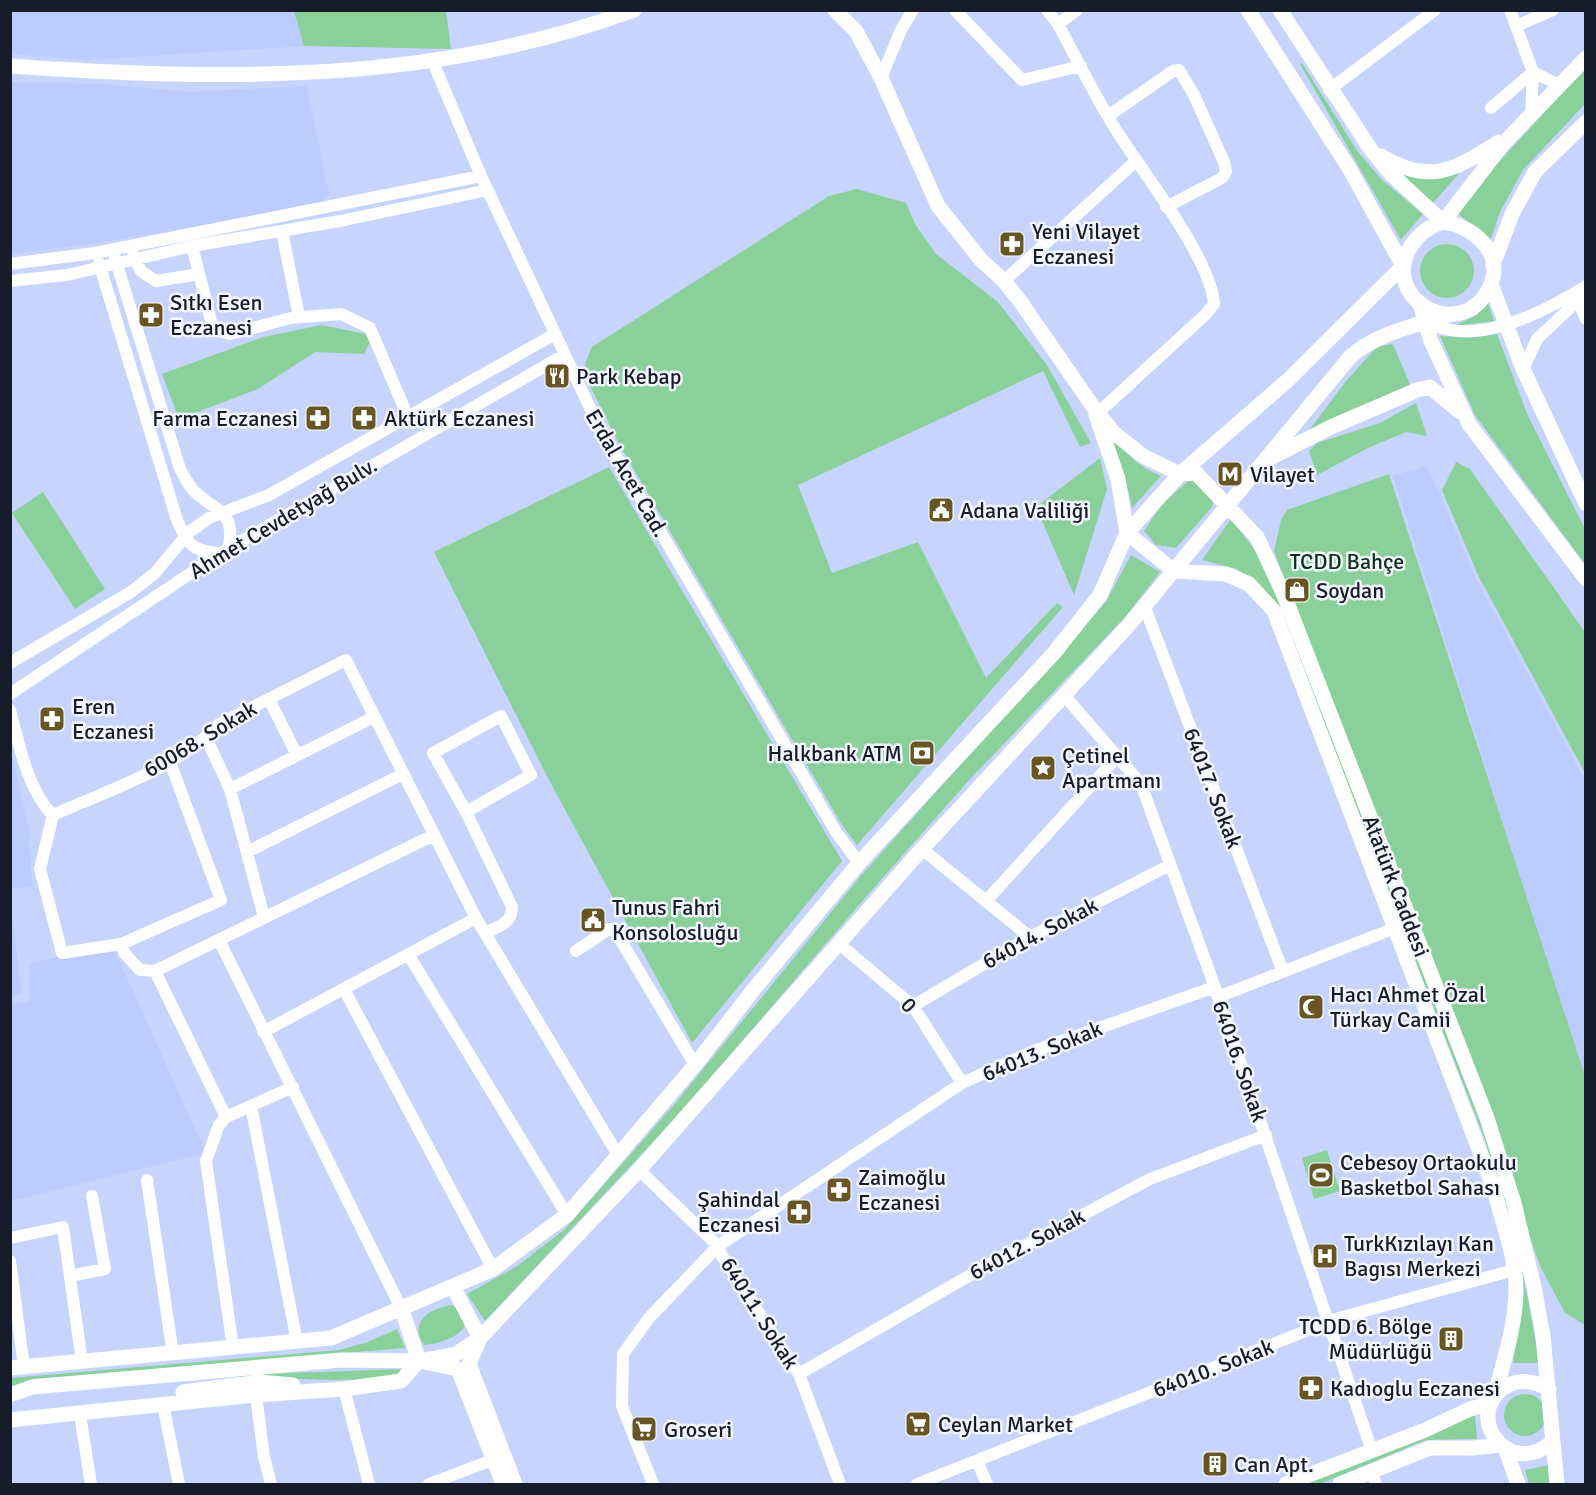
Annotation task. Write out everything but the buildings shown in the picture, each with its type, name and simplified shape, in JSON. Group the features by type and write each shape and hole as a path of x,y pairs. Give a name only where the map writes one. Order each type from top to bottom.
{"main road":[{"path":"835,10 856,31 881,78 938,206 981,260 1004,281 1113,432 1143,456 1180,474"},
{"path":"1248,10 1349,168 1403,266 1405,282 1412,295 1420,304 1434,313 1449,315"},
{"path":"1280,10 1329,90 1371,150 1391,174 1443,222 1468,230 1480,238 1489,250 1493,265"},
{"path":"10,66 198,76 367,70 494,52 575,31 624,12"},
{"path":"17,1368 331,1338 402,1310 493,1269 567,1215 695,1065 754,989 859,863 1054,654 1100,595 1127,533 1180,474 1287,381 1403,266 1407,253 1425,230 1443,222 1512,134 1586,58"},
{"path":"1586,123 1546,160 1523,190 1493,265 1491,284 1523,369 1586,504"},
{"path":"1371,150 1400,167 1426,172 1461,166 1512,134"},
{"path":"13,1417 80,1415 163,1404 401,1382 419,1361 456,1354 480,1338 639,1170 922,849 1144,605 1350,357 1364,344 1425,322 1464,312 1477,305 1491,284"},
{"path":"1420,304 1425,322 1467,419"},
{"path":"1261,463 1331,427 1416,390 1430,387 1467,419 1586,579"},
{"path":"1097,410 1118,479 1127,533 1174,571"},
{"name":"Atatürk Caddesi","path":"1180,474 1196,473 1257,537 1284,595 1487,1118 1514,1203 1534,1287 1549,1389"},
{"name":"Atatürk Caddesi","path":"1174,571 1226,574 1249,584 1274,611 1493,1186 1514,1270 1516,1290 1511,1333 1492,1401"},
{"path":"453,1287 480,1338"},
{"path":"402,1310 419,1361"},
{"path":"480,1338 469,1364 499,1458 503,1485"},
{"path":"10,1395 32,1387 341,1360 419,1361 458,1369 499,1458 515,1485"},
{"path":"13,1417 260,1382 344,1389"},
{"path":"1286,1485 1492,1401 1513,1383 1537,1383 1549,1389 1557,1485"},
{"path":"1492,1401 1488,1421 1494,1438 1503,1446 1521,1455 1534,1454 1553,1441"},
{"path":"1340,1485 1374,1478 1430,1448 1503,1446"},
{"path":"1503,1446 1518,1485"}],"street":[{"path":"881,78 901,30 913,10"},
{"path":"955,10 1022,80 1081,66"},
{"path":"1047,10 1058,24 1108,116 1208,277 1214,304 1205,315 1097,410"},
{"path":"1058,24 1077,10"},
{"path":"1329,90 1435,10"},
{"path":"1510,10 1533,72 1531,116"},
{"path":"1516,26 1553,10"},
{"name":"Erdal Acet Cad.","path":"433,62 481,176 598,425 836,832 859,863"},
{"path":"1108,116 1173,71 1179,70 1194,95 1226,172 1222,178 1166,207"},
{"path":"1533,72 1561,86"},
{"path":"1491,108 1533,72"},
{"path":"1004,281 1136,161"},
{"path":"10,264 95,253 481,176"},
{"path":"10,281 101,268 192,246 282,231 488,190"},
{"path":"282,231 299,317"},
{"path":"129,246 141,271 156,281 199,274"},
{"path":"192,246 212,326 230,334 299,317 341,314 370,328 408,417"},
{"path":"95,253 184,537 192,547 206,553 225,552 230,529 224,511 192,488 180,469 118,264 111,249"},
{"path":"1425,322 1446,330 1494,328 1550,309 1580,292"},
{"path":"1580,292 1586,319"},
{"path":"1523,369 1538,339 1580,292"},
{"name":"Ahmet Cevdetyağ Bulv.","path":"10,663 131,592 155,573 184,537 209,518 269,495 555,334"},
{"name":"Ahmet Cevdetyağ Bulv.","path":"10,694 225,552 564,355"},
{"name":"64017. Sokak","path":"1144,605 1283,972"},
{"name":"60068. Sokak","path":"53,815 170,762 206,738 219,724 346,660 374,717"},
{"name":"64016. Sokak","path":"1064,694 1141,784 1266,1135 1372,1451"},
{"path":"269,699 297,755"},
{"path":"10,711 18,742 41,805 53,815 40,869 62,953 121,944 221,900 170,762"},
{"path":"466,812 531,775 501,716 433,753 466,812 512,907 512,916 507,923 485,933"},
{"path":"230,789 374,717 476,918 618,1155"},
{"path":"206,738 230,789 264,917"},
{"path":"986,901 1117,757"},
{"path":"247,852 403,774"},
{"path":"121,944 125,954 140,969 155,971 434,835"},
{"path":"922,849 1030,937"},
{"name":"64014. Sokak","path":"914,1006 1030,937 1170,865"},
{"path":"263,1032 476,918"},
{"name":"64013. Sokak","path":"653,1485 622,1406 623,1354 649,1318 718,1246 962,1083 1034,1051 1209,989 1223,995 1395,928"},
{"path":"576,951 609,929 614,929 695,1065"},
{"path":"219,940 402,1310"},
{"name":"0","path":"838,943 914,1006 962,1083"},
{"path":"408,954 567,1215"},
{"path":"155,971 226,1117"},
{"path":"344,989 493,1269"},
{"path":"233,1348 206,1161 219,1125 226,1117 293,1087"},
{"path":"251,1106 297,1342"},
{"name":"64012. Sokak","path":"799,1374 979,1270 1150,1179 1266,1135"},
{"name":"64011. Sokak","path":"639,1170 718,1246 722,1256 799,1374 840,1485"},
{"path":"147,1180 173,1354"},
{"path":"70,1276 105,1269 92,1196"},
{"path":"10,1238 63,1227 82,1362"},
{"path":"10,1261 17,1368"},
{"name":"64010. Sokak","path":"917,1485 1339,1318 1514,1270"},
{"path":"344,1389 369,1485"},
{"path":"256,1395 264,1457 271,1485"},
{"path":"163,1404 179,1485"},
{"path":"80,1415 91,1485"},
{"path":"429,1485 499,1458"},
{"path":"977,1461 987,1485"}],"shaded area":[{"path":"10,11 294,11 304,46 88,60 11,54"},
{"path":"10,82 105,84 189,92 307,86 329,195 321,205 90,244 11,254"},
{"path":"1427,466 1475,577 1585,781 1585,1079 1393,476"},
{"path":"10,744 29,829 32,886 11,889"},
{"path":"10,904 22,993 11,996 10,996"},
{"path":"111,943 206,1153 11,1201 10,1005 30,1001 30,964"}],"green space":[{"path":"294,11 446,11 451,49 304,46"},
{"path":"1302,63 1358,152 1382,180 1423,214 1401,240 1300,64"},
{"path":"1585,68 1585,104 1523,170 1500,212 1491,239 1454,211"},
{"path":"1387,165 1463,169 1433,203"},
{"path":"857,189 906,203 915,224 936,254 998,302 1047,365 1091,443 1080,447 1043,371 798,485 832,573 918,542 986,678 1057,603 1063,607 857,845 842,825 619,444 587,380 585,364 592,347 829,196"},
{"path":"1447,244 1457,246 1466,252 1472,261 1474,271 1472,281 1466,290 1457,296 1447,298 1437,296 1428,290 1422,281 1420,271 1422,261 1428,252 1437,246"},
{"path":"1488,303 1494,321 1454,326 1477,315"},
{"path":"322,325 365,334 371,340 364,354 315,352 258,389 179,419 162,374 263,337"},
{"path":"1497,334 1528,416 1585,529 1585,564 1475,415 1440,336 1469,338"},
{"path":"1393,344 1411,387 1307,433 1347,380 1377,347"},
{"path":"1416,403 1427,436 1406,432 1368,448 1317,475 1309,451 1317,443 1380,423"},
{"path":"1102,423 1128,454 1151,472 1161,476 1132,508 1120,464"},
{"path":"1100,458 1107,489 1074,595 1036,507"},
{"path":"1456,462 1470,469 1585,632 1585,773 1478,575 1442,490"},
{"path":"609,467 842,861 692,1043 550,782 434,552"},
{"name":"TCDD Bahçe","path":"1389,474 1585,1076 1585,1325 1565,1313 1541,1268 1274,551 1281,520 1287,510"},
{"path":"1191,479 1214,500 1212,507 1176,548 1156,545 1144,531 1163,503"},
{"path":"43,492 105,589 75,609 12,513"},
{"path":"1231,519 1257,553 1279,599 1487,1134 1503,1191 1517,1248 1539,1363 1513,1363 1524,1292 1511,1224 1484,1137 1274,600 1237,569 1202,560"},
{"path":"1131,555 1160,572 1126,616 971,778 681,1112 485,1321 467,1294 517,1266 564,1230 673,1106 859,878 1106,602"},
{"name":"Cebesoy Ortaokulu Basketbol Sahası","path":"1327,1150 1340,1191 1314,1199 1302,1158"},
{"path":"452,1305 462,1313 465,1320 464,1327 452,1337 424,1345 420,1337 420,1323 436,1309"},
{"path":"397,1329 405,1348 32,1379 11,1387 11,1378 339,1350 368,1342"},
{"path":"404,1369 406,1372 364,1379 235,1377 236,1375"},
{"path":"1525,1394 1533,1395 1540,1400 1545,1407 1545,1423 1540,1430 1533,1435 1525,1436 1517,1435 1510,1430 1505,1423 1504,1415 1505,1407 1510,1400 1517,1395"},
{"path":"1475,1414 1477,1439 1426,1440 1320,1484 1301,1484"},
{"path":"1549,1465 1551,1484 1529,1484 1525,1470"}],"place":[{"name":"Yeni Vilayet Eczanesi","path":"1012,244"},
{"name":"Sıtkı Esen Eczanesi","path":"151,315"},
{"name":"Park Kebap","path":"557,376"},
{"name":"Farma Eczanesi","path":"318,418"},
{"name":"Aktürk Eczanesi","path":"364,418"},
{"name":"Vilayet","path":"1230,474"},
{"name":"Adana Valiliği","path":"941,510"},
{"name":"Soydan","path":"1297,590"},
{"name":"Eren Eczanesi","path":"52,719"},
{"name":"Halkbank ATM","path":"922,753"},
{"name":"Çetinel Apartmanı","path":"1043,768"},
{"name":"Tunus Fahri Konsolosluğu","path":"593,920"},
{"name":"Hacı Ahmet Özal Türkay Camii","path":"1311,1007"},
{"name":"Cebesoy Ortaokulu Basketbol Sahası","path":"1321,1175"},
{"name":"Zaimoğlu Eczanesi","path":"839,1190"},
{"name":"Şahindal Eczanesi","path":"799,1212"},
{"name":"TurkKızılayı Kan Bagısı Merkezi","path":"1325,1256"},
{"name":"TCDD 6. Bölge Müdürlüğü","path":"1451,1339"},
{"name":"Kadıoglu Eczanesi","path":"1311,1388"},
{"name":"Ceylan Market","path":"918,1424"},
{"name":"Groseri","path":"644,1429"},
{"name":"Can Apt.","path":"1215,1464"}]}
